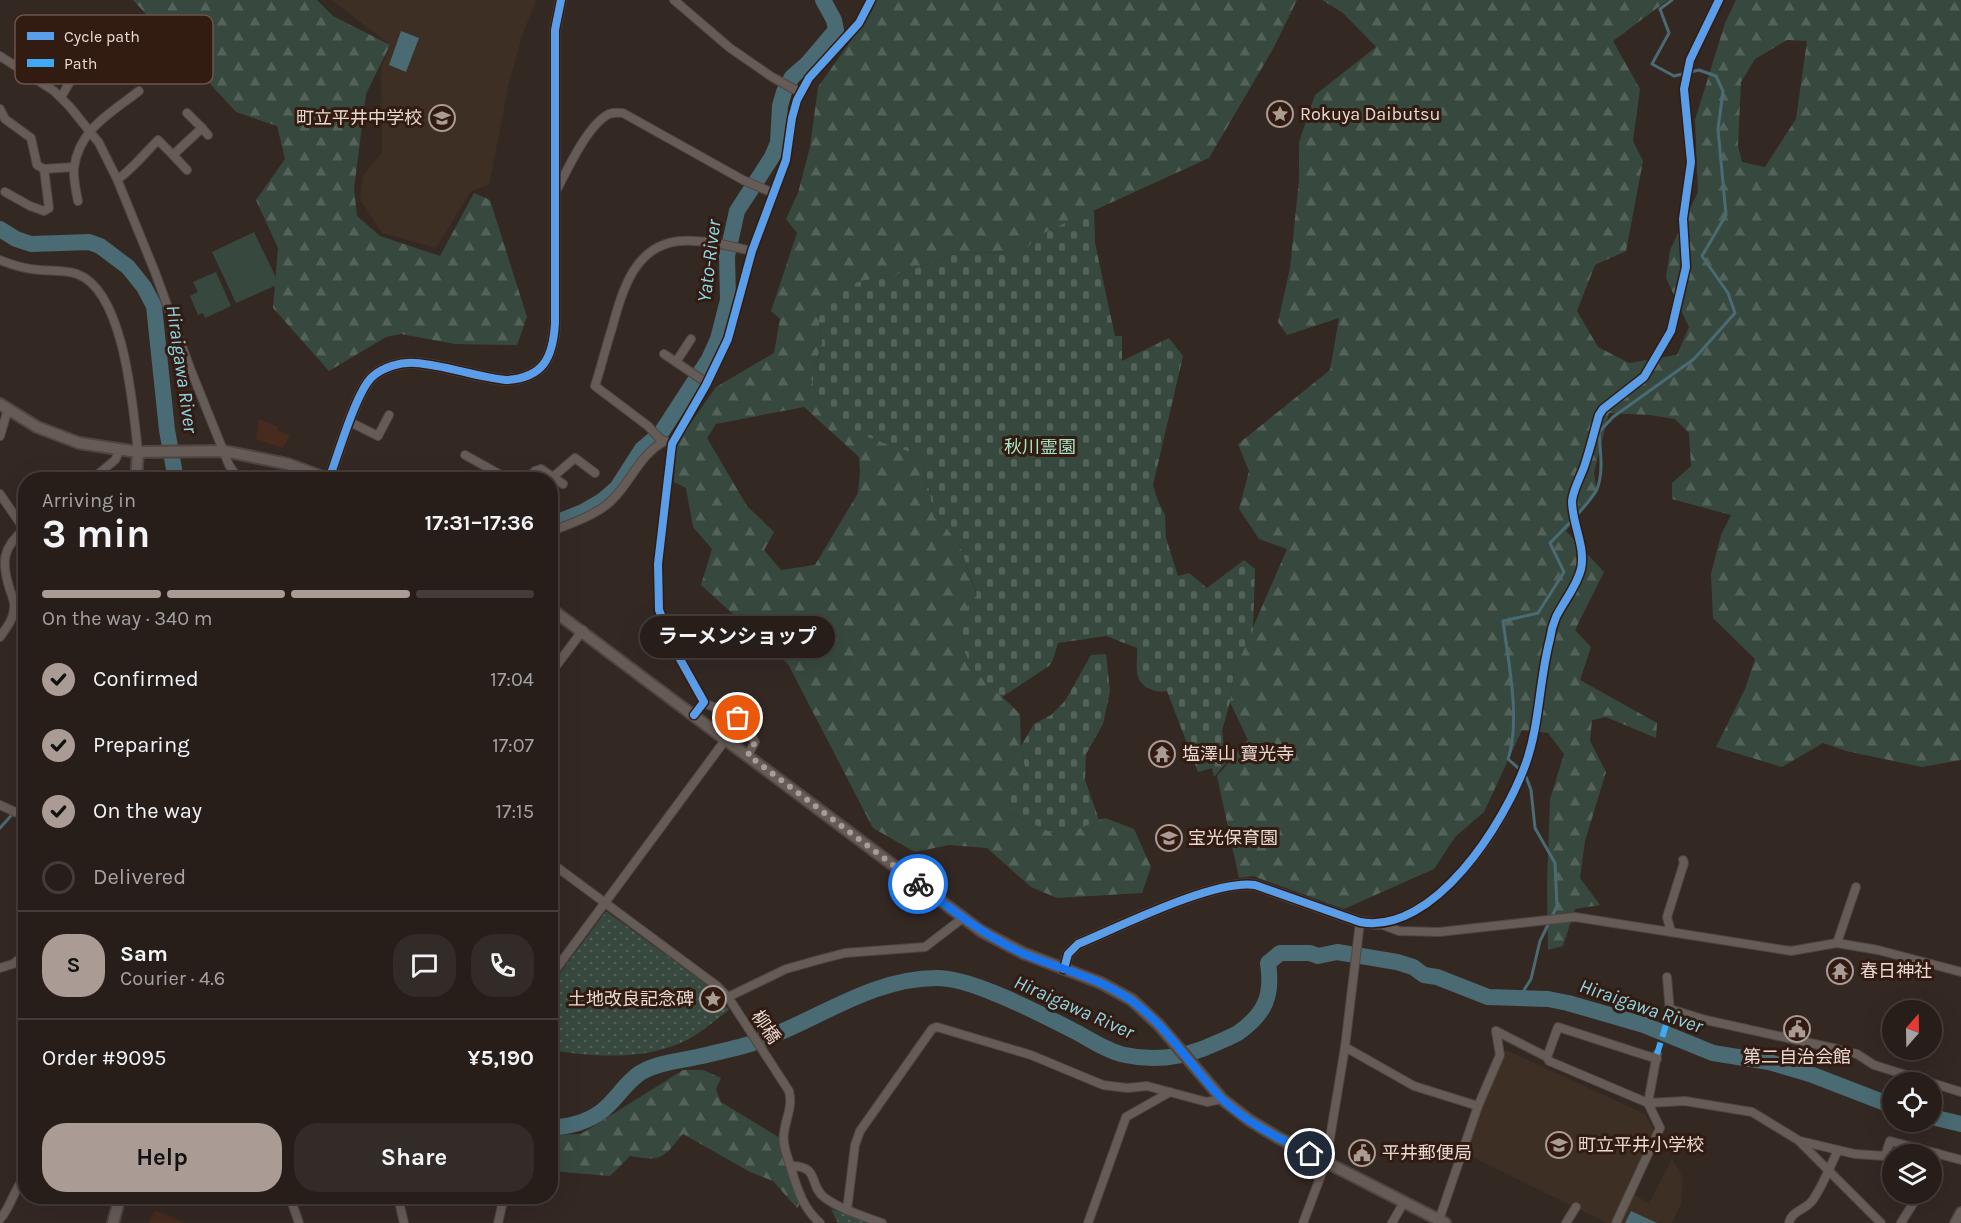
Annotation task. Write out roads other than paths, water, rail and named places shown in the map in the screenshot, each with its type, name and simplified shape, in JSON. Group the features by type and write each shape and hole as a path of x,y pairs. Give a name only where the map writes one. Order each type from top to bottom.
{"main road":[{"path":"4,407 37,427 80,443 142,452 224,451 288,464 310,472"},
{"path":"138,472 142,452"},
{"path":"558,613 963,918 1003,944 1101,983 1132,1000 1163,1031 1222,1099 1257,1125 1442,1222"},
{"path":"113,1223 118,1204"}],"street":[{"path":"332,472 361,393 371,378 389,366 416,363 506,380 519,379 539,370 547,361 554,336 555,30 561,0"},
{"path":"674,0 730,48 772,77 801,93"},
{"path":"748,755 755,742 749,729 738,718 722,709 703,703 676,652 659,610 657,564 669,442 728,339 752,251 789,150 792,118 801,93 809,78 859,23 872,0"},
{"path":"1378,924 1411,913 1451,883 1480,850 1502,814 1525,765 1539,709 1547,652 1555,619 1578,578 1582,566 1572,500 1599,415 1603,409 1644,377 1671,331 1686,267 1683,219 1691,162 1684,89 1690,60 1719,0"},
{"path":"0,56 15,66"},
{"path":"42,84 61,97 90,130 108,159 234,472"},
{"path":"61,97 68,84"},
{"path":"78,201 74,167 84,137 139,91"},
{"path":"0,109 5,119 31,138 37,165 44,170 74,167"},
{"path":"187,112 208,135"},
{"path":"554,194 590,134 602,118 612,112 623,113 743,180 773,193"},
{"path":"173,155 202,128"},
{"path":"117,179 123,177 158,140 187,170"},
{"path":"5,192 44,211 49,208 44,170"},
{"path":"669,442 660,440 648,426 595,386 626,281 637,264 654,249 677,241 696,241 752,251"},
{"path":"0,260 38,270 76,273 85,277 99,292 111,314 127,366 142,452"},
{"path":"676,362 692,339"},
{"path":"663,354 704,381"},
{"path":"0,436 4,407"},
{"path":"350,422 378,436 389,415"},
{"path":"558,529 611,502 624,488 638,463 653,448 669,442"},
{"path":"101,472 115,460 120,450"},
{"path":"465,455 496,472"},
{"path":"558,473 575,458 595,473"},
{"path":"558,480 563,484"},
{"path":"0,494 18,518"},
{"path":"0,637 10,623 15,604 5,573 4,558 10,542 18,535"},
{"path":"558,663 583,630"},
{"path":"694,715 703,703"},
{"path":"558,964 726,740"},
{"path":"3,806 18,813"},
{"path":"1671,932 1666,917 1684,863 1683,860"},
{"name":"柳橋","path":"558,868 717,986 728,997 789,1091 791,1098 784,1140 799,1195 820,1223"},
{"path":"1064,969 1068,954 1078,944 1154,912 1229,885 1243,883 1255,885 1360,922 1378,924 1399,931 1439,932 1575,917 1791,951 1837,943 1878,950 1961,972"},
{"path":"1837,943 1856,887"},
{"path":"728,997 786,969 845,953 925,947 963,918"},
{"path":"1303,1223 1326,1162 1345,1047 1360,922"},
{"path":"0,968 18,960"},
{"path":"1667,977 1670,1010 1837,1048 1857,1054 1874,1065 1961,1092"},
{"path":"847,1210 855,1145 861,1131 932,1029 937,1027 1031,1055 1103,1084 1126,1088 1146,1086 1207,1102 1222,1099"},
{"path":"1547,1057 1558,1028 1657,1056 1648,1103 1660,1128 1616,1223"},
{"path":"1442,1222 1478,1106 1500,1055 1496,1031 1547,1057 1550,1061 1648,1103 1685,1101 1752,1112 1798,1140 1881,1223"},
{"path":"1345,1047 1414,1086 1478,1106"},
{"path":"1088,1223 1126,1117 1170,1092"},
{"path":"1798,1140 1855,1154 1882,1156"},
{"path":"1889,1144 1890,1141 1902,1144"},
{"path":"1789,1223 1790,1217 1796,1211 1805,1208 1812,1201 1838,1150"},
{"path":"1942,1154 1961,1160"},
{"path":"791,1166 807,1169 825,1199 882,1223"},
{"path":"0,1220 7,1212 18,1183"},
{"path":"1392,1223 1404,1202"},
{"path":"292,1204 299,1223"},
{"path":"400,1204 404,1223"},
{"path":"498,1223 502,1204"},
{"path":"1901,1223 1913,1204"},
{"path":"1566,1223 1576,1207"},
{"path":"1955,1223 1961,1212"}],"water":[{"path":"401,31 419,38 406,72 389,65"},
{"path":"1631,1211 1657,1223 1625,1223"}],"waterway":[{"name":"Yato-River","path":"558,522 583,512 602,501 617,488 642,449 661,433 709,359 718,339 728,300 727,256 737,211 772,157 778,143 780,106 792,77 808,63 836,30 834,20 823,0"},
{"path":"1529,1000 1524,990 1531,979 1540,941 1557,906 1555,863 1535,828 1531,790 1525,774 1508,759 1512,744 1513,709 1503,621 1538,613 1564,572 1550,543 1582,509 1597,489 1601,468 1599,432 1613,417 1694,359 1735,313 1728,293 1702,256 1726,215 1718,129 1723,91 1716,76 1699,70 1674,76 1652,64 1669,33 1660,9 1672,0"},
{"name":"Hiraigawa River","path":"0,229 16,239 31,244 89,242 100,246 128,267 144,287 154,306 167,430 175,472"},
{"path":"0,828 18,808"},
{"name":"Hiraigawa River","path":"558,1127 584,1121 597,1115 635,1077 653,1067 750,1044 864,994 912,980 944,978 974,985 1025,1006 1106,1048 1125,1055 1165,1058 1185,1054 1234,1035 1255,1019 1268,995 1268,963 1280,953 1310,953 1318,956 1337,952 1397,962 1413,967 1424,975 1437,977 1488,997 1548,999 1568,1003 1644,1025 1713,1053 1769,1062 1810,1074 1882,1102"},
{"name":"Hiraigawa River","path":"1942,1119 1961,1124"}],"place":[{"name":"Rokuya Daibutsu","path":"1280,114"},
{"name":"町立平井中学校","path":"442,118"},
{"name":"ラーメンショップ","path":"738,718"},
{"name":"塩澤山 寶光寺","path":"1162,754"},
{"name":"宝光保育園","path":"1169,838"},
{"name":"春日神社","path":"1840,971"},
{"name":"土地改良記念碑","path":"713,999"},
{"name":"第二自治会館","path":"1797,1029"},
{"name":"町立平井小学校","path":"1559,1145"},
{"name":"平井郵便局","path":"1362,1153"}],"park label":[{"name":"秋川霊園","path":"1040,447"}]}
